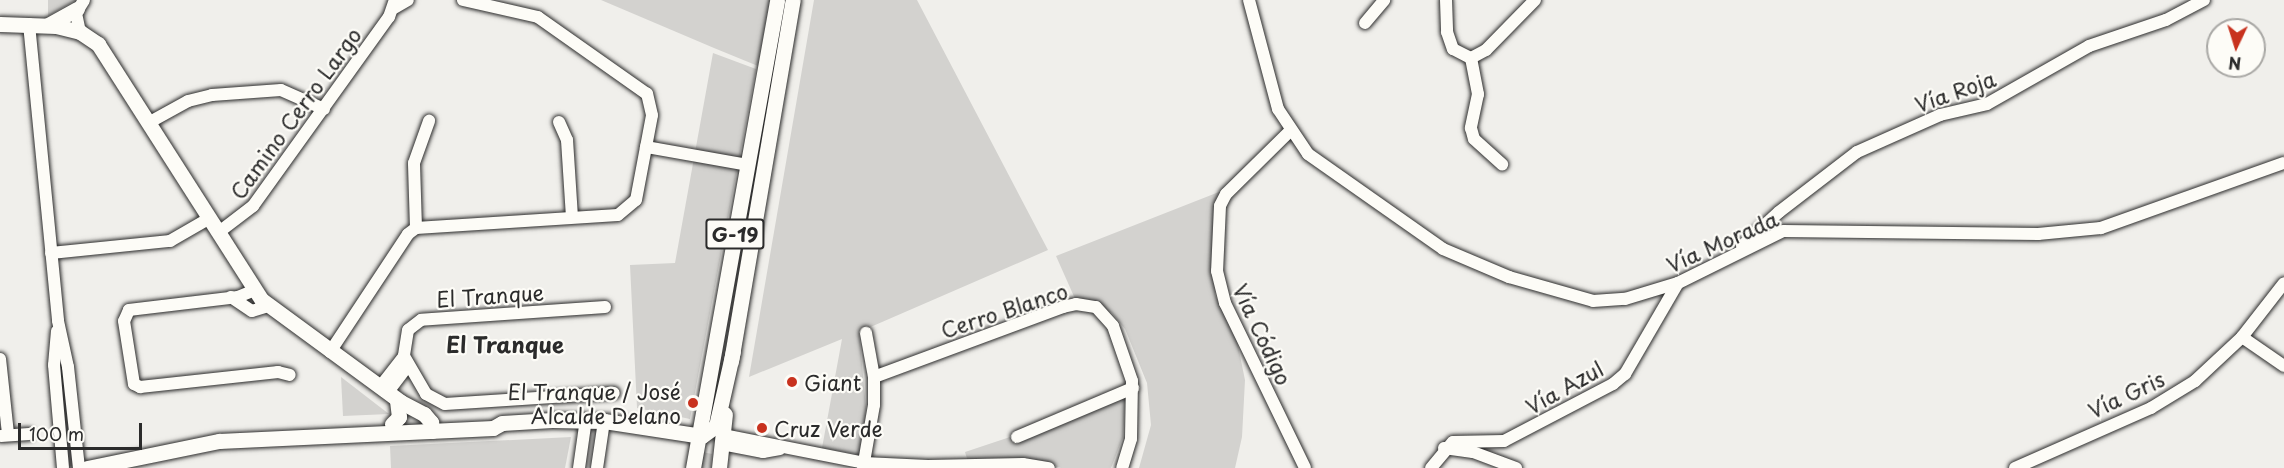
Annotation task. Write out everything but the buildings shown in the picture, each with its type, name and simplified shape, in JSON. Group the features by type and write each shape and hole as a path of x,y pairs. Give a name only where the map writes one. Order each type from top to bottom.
{"main road":[{"name":"G-19","path":"693,468 777,0"},
{"name":"G-19","path":"719,468 732,351 793,0"},
{"path":"48,25 80,5"},
{"path":"0,24 48,25 80,32 107,53 255,290 268,306 392,395 427,427"},
{"path":"87,468 114,460 123,465 219,441 427,427 493,428 502,423 586,419 698,436 716,426 732,351"},
{"path":"392,395 399,417 392,423"},
{"path":"339,433 351,426 392,423 427,427"}],"street":[{"name":"Camino Cerro Largo","path":"219,232 249,211 324,109 395,4 408,0"},
{"path":"330,352 408,234 416,228 618,215 631,207 652,106 643,90 538,18 463,0"},
{"path":"1249,0 1276,104 1291,130"},
{"path":"1365,23 1384,0"},
{"path":"1446,0 1447,32 1453,50 1471,57 1486,50 1535,0"},
{"name":"Vía Roja","path":"1738,251 1779,212 1857,152 1940,115 1987,104 2089,46 2166,20 2204,0"},
{"path":"80,5 80,32"},
{"path":"29,24 57,321 68,367 79,468"},
{"path":"1471,57 1478,94 1472,128 1474,139 1502,164"},
{"path":"150,122 195,98 270,90 291,92 324,109"},
{"path":"416,228 414,163 429,121"},
{"path":"559,122 567,140 572,217"},
{"name":"Vía Morada","path":"1291,130 1308,154 1424,238 1482,267 1593,301 1625,299 1678,283 1708,270 1738,251 1793,230 2038,234 2101,228 2284,164"},
{"name":"Vía Código","path":"1291,130 1226,194 1220,206 1217,271 1226,303 1305,468"},
{"path":"645,147 748,165"},
{"path":"51,253 170,242 210,218"},
{"name":"Vía Azul","path":"1444,448 1462,440 1504,441 1613,384 1625,374 1678,283"},
{"path":"2284,283 2242,337 2284,366"},
{"path":"255,290 231,297 129,310 124,321 134,384 140,387 278,372 290,375"},
{"path":"231,297 252,311 268,306"},
{"name":"Cerro Blanco","path":"874,376 1063,307 1083,304 1100,309 1109,318 1132,388 1131,439 1122,468"},
{"name":"El Tranque","path":"392,395 406,360 408,330 422,320 605,307"},
{"path":"57,321 54,365 63,468"},
{"path":"864,465 873,416 874,376 866,333"},
{"name":"Vía Gris","path":"2015,468 2151,408 2206,373 2242,337"},
{"path":"0,359 4,435 29,434"},
{"path":"406,360 426,394 445,404 614,393"},
{"path":"1017,437 1132,388"},
{"path":"586,419 580,467 597,468 604,421"},
{"path":"722,440 763,452 781,449 864,465 1048,468"},
{"path":"1431,468 1444,448 1473,452 1516,468"}],"shaded area":[{"path":"48,0 76,0 48,16"},
{"path":"601,0 770,0 758,66 714,48"},
{"path":"814,0 917,0 1048,250 859,332 866,408 862,455 822,448 842,339 749,377"},
{"path":"713,53 756,69 690,419 637,408 630,265 675,263"},
{"path":"1224,190 1218,211 1215,295 1237,341 1245,380 1242,437 1235,468 1139,468 1151,425 1147,383 1125,329 1112,313 1093,303 1076,301 1056,256"},
{"path":"59,350 62,351 74,466 69,466"},
{"path":"341,377 389,414 343,416"},
{"path":"1125,398 1123,437 1111,468 1061,468 1029,460 968,462 965,452 1010,437 1025,440"},
{"path":"571,437 565,468 391,468 390,446"},
{"path":"702,452 712,454 711,468 699,468"}],"place":[{"name":"Giant","path":"792,382"},
{"name":"El Tranque / José Alcalde Delano","path":"693,403"},
{"name":"Cruz Verde","path":"762,428"}],"district":[{"name":"El Tranque","path":"505,344"}]}
